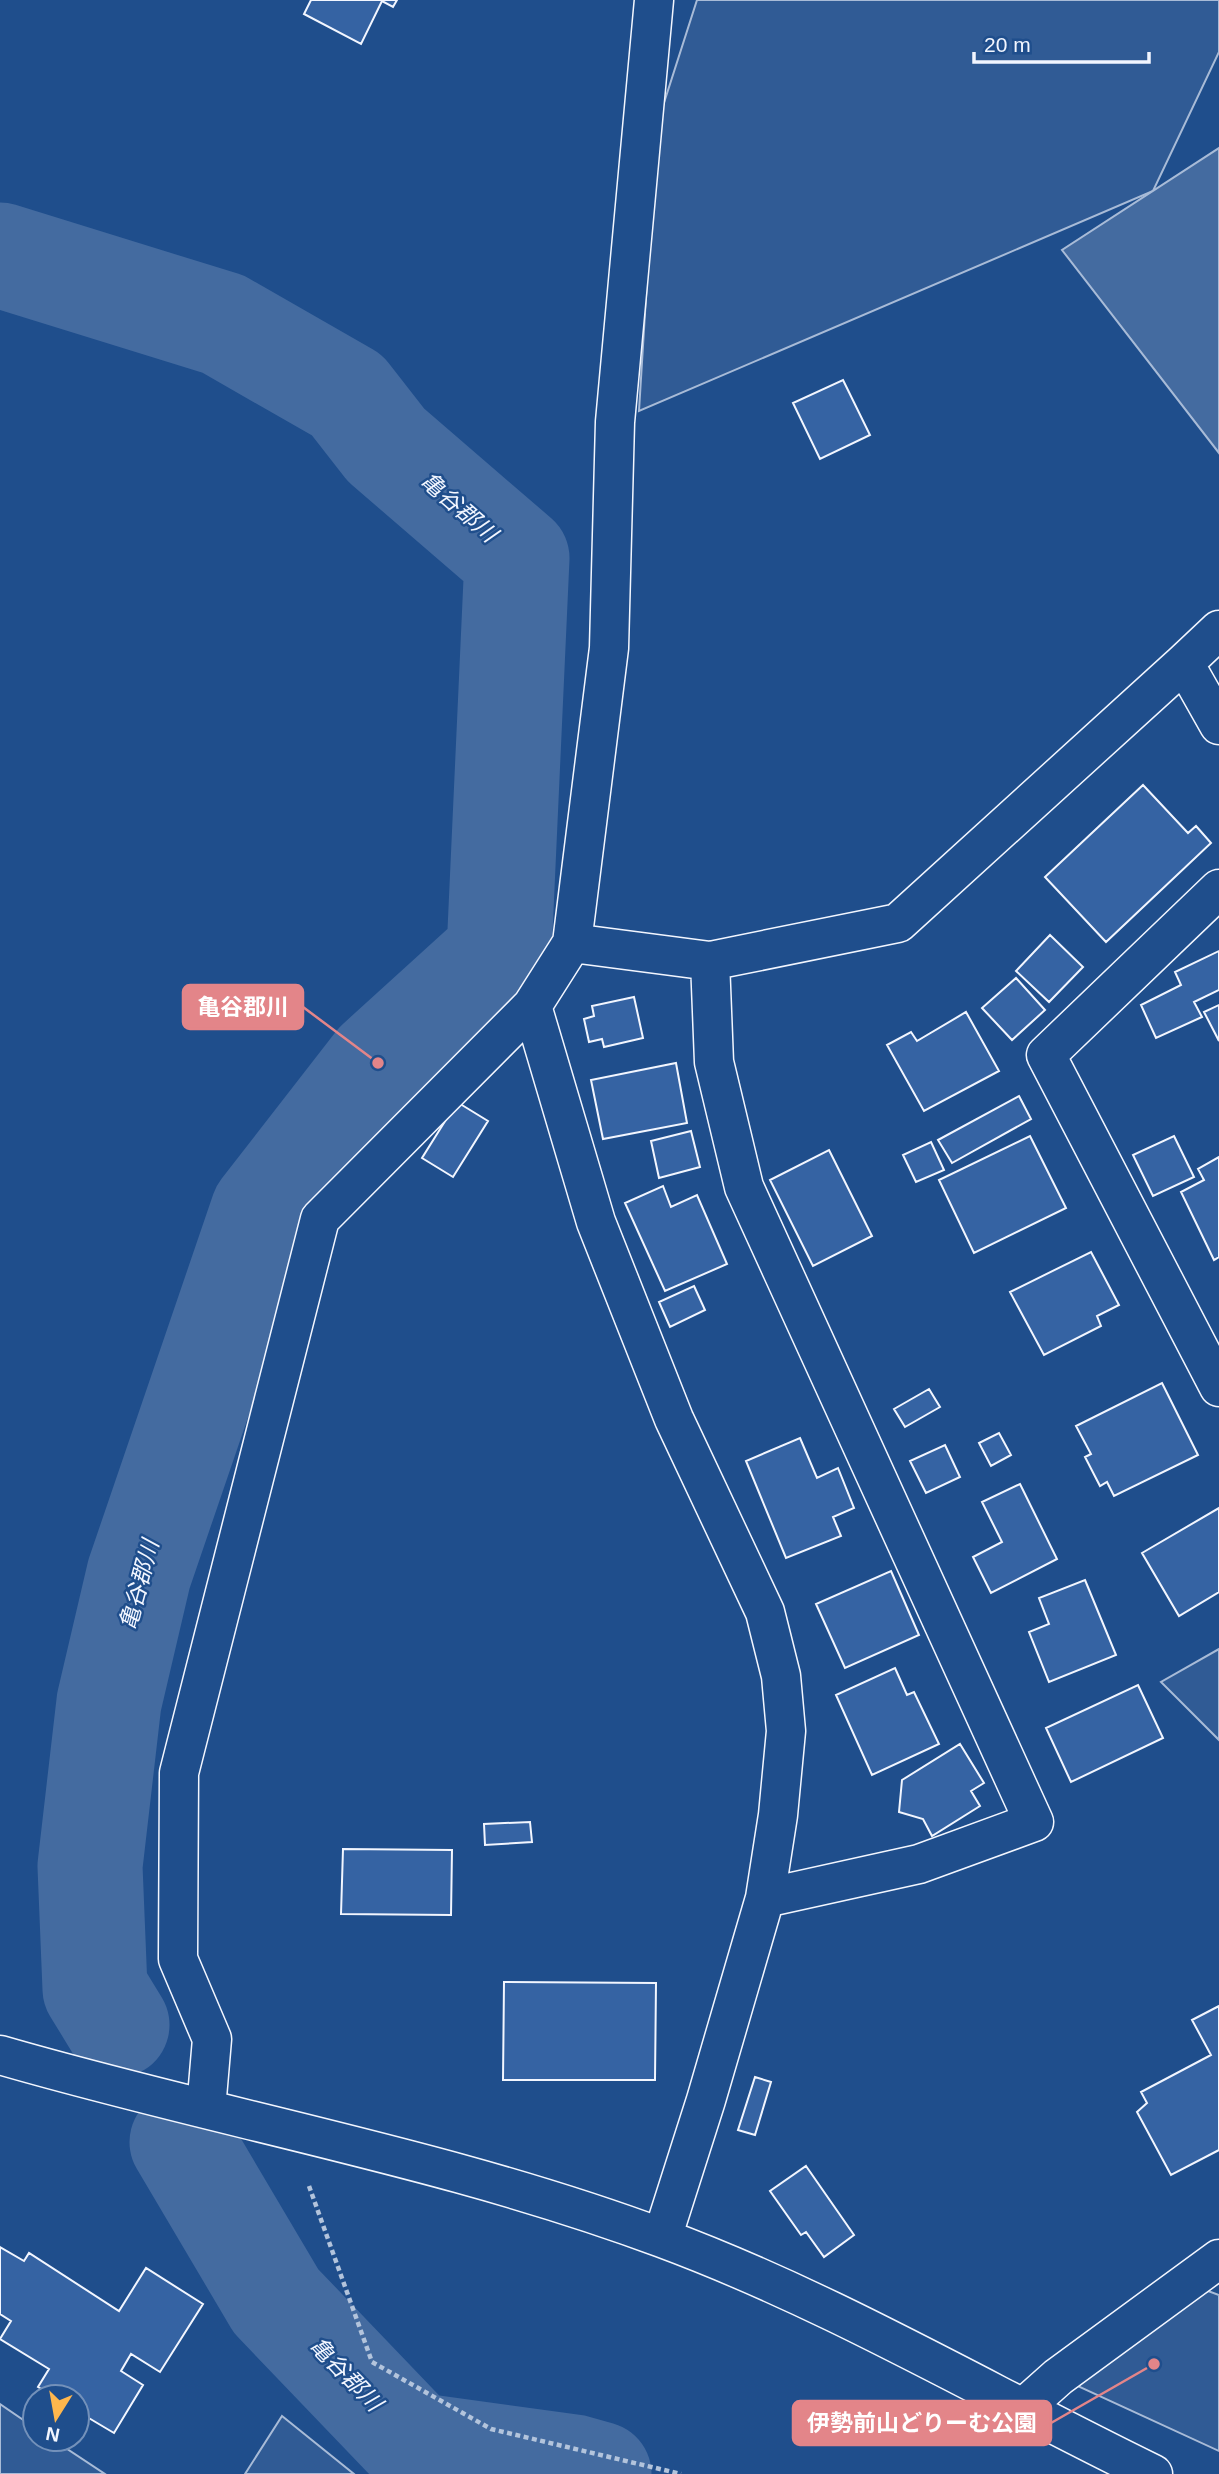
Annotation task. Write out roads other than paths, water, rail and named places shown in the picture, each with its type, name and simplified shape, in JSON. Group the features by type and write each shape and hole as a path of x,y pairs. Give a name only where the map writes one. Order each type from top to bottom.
{"street":[{"path":"206,2109 212,2039 178,1959 179,1773 320,1219 532,1006 572,943 609,648 615,422 654,0"},
{"path":"572,943 710,961 898,923 1219,630"},
{"path":"1184,663 1219,725"},
{"path":"1219,890 1046,1055 1219,1387"},
{"path":"710,961 713,1062 744,1187 1034,1822 919,1864 765,1898"},
{"path":"532,1006 596,1222 674,1419 765,1612 781,1676 786,1731 778,1815 765,1898 662,2238"},
{"path":"0,2055 458,2172 662,2238 799,2295 1021,2410 1153,2474"},
{"path":"1021,2410 1058,2377 1219,2259"}],"waterway":[{"name":"亀谷郡川","path":"0,255 223,324 347,395 386,445 517,558 499,953 378,1063 263,1211 139,1574 109,1702 90,1866 95,1989 117,2025"},
{"name":"亀谷郡川","path":"182,2142 276,2301 414,2445 574,2467 599,2474"}],"place":[{"name":"亀谷郡川","path":"378,1063"},
{"name":"伊勢前山どりーむ公園","path":"1154,2364"}]}
